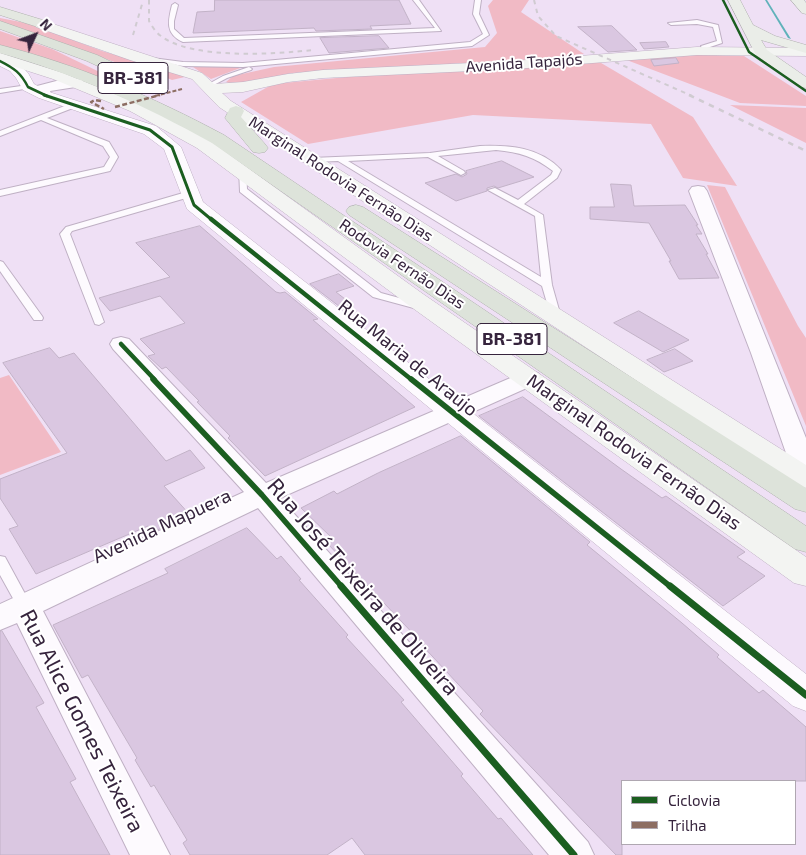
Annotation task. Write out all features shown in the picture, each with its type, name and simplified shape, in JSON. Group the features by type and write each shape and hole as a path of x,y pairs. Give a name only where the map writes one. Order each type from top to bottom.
{"highway":[{"path":"0,11 40,24"},
{"name":"BR-381","path":"0,17 40,24"},
{"name":"Rodovia Fernão Dias","path":"0,25 92,58 189,107 259,148 806,502"},
{"name":"Rodovia Fernão Dias","path":"0,49 110,86 152,104 218,139 806,541"},
{"name":"BR-381","path":"219,98 233,118 259,148"}],"main road":[{"path":"734,0 761,52 806,84"},
{"path":"797,0 806,10"},
{"name":"Marginal Rodovia Fernão Dias","path":"40,24 197,76 219,98 312,160 806,478"},
{"path":"748,27 770,39 806,51"},
{"name":"Avenida Tapajós","path":"219,98 243,88 288,78 324,74 514,65 600,56 706,51 806,51"},
{"name":"Marginal Rodovia Fernão Dias","path":"0,57 78,91 136,108 203,144 431,310 806,574"},
{"name":"Avenida Tapajós","path":"219,98 243,88"}],"street":[{"path":"0,62 15,68 23,76 38,100"},
{"name":"Rua Maria de Araújo","path":"38,100 78,91 162,137 172,147 194,204 452,413 806,695"},
{"path":"698,191 762,353 806,473"},
{"name":"Rua José Teixeira de Oliveira","path":"122,344 262,495 574,855"},
{"name":"Avenida Mapuera","path":"12,613 262,495 530,378"},
{"name":"Rua Alice Gomes Teixeira","path":"12,613 150,855"}],"lane":[{"path":"175,6 170,26 172,32 183,40 439,30 416,0"},
{"path":"135,57 183,64 217,65 281,62 472,44 486,35 475,16 475,6 478,0"},
{"path":"671,23 697,22 716,26 720,42 715,45 702,47 706,51"},
{"path":"219,98 234,74 281,62"},
{"path":"0,91 38,100 106,144 114,157 107,169 0,193"},
{"path":"0,134 38,100"},
{"path":"312,160 430,155 506,148 527,152 549,162 557,170 554,176 518,204"},
{"path":"430,155 461,173"},
{"path":"341,160 547,285"},
{"path":"492,190 539,215 547,285 556,317"},
{"path":"99,322 65,234 69,228 190,194"},
{"path":"0,264 38,318"},
{"name":"Rua Alice Gomes Teixeira","path":"0,561 12,613"}],"shaded area":[{"path":"493,0 529,0 521,12 584,54 537,59 292,73 235,85 226,82 233,76 274,67 485,47 497,33 488,6"},
{"path":"0,18 31,24 102,51 189,76 172,80 133,64 126,66 0,22"},
{"path":"0,31 52,49 141,92 0,46"},
{"path":"689,54 744,56 806,96 806,106 740,103 624,59"},
{"path":"596,60 693,117 737,186 683,178 651,124 473,115 308,144 241,102 273,84 379,74"},
{"path":"193,67 243,67 211,79"},
{"path":"730,105 806,108 806,143"},
{"path":"707,185 725,187 806,338 806,426"},
{"path":"9,375 61,452 0,475 0,378"}],"building":[{"path":"215,0 399,0 411,24 370,26 372,29 316,31 314,28 193,33 197,12 214,11"},
{"path":"612,26 637,50 608,52 578,27"},
{"path":"379,36 389,48 329,53 320,38"},
{"path":"666,42 669,47 644,49 640,43"},
{"path":"676,58 679,63 654,66 651,60"},
{"path":"502,161 534,177 498,188 494,186 487,188 487,191 456,201 425,183 456,174 462,177 467,174 466,171"},
{"path":"611,184 631,185 634,206 685,205 698,225 696,225 702,234 696,234 719,278 679,279 649,223 590,219 590,207 614,207"},
{"path":"200,226 276,292 285,292 318,319 313,320 415,407 265,476 228,438 230,436 166,367 162,369 148,356 155,354 140,339 185,323 160,296 110,311 99,298 170,277 136,243"},
{"path":"339,274 354,286 336,292 354,306 344,310 310,284"},
{"path":"639,311 689,340 663,352 614,323"},
{"path":"50,348 59,358 74,353 166,461 190,450 205,468 164,486 190,515 153,532 148,526 36,574 9,529 18,526 0,498 0,479 67,453 3,363"},
{"path":"675,349 693,361 664,372 647,360"},
{"path":"523,397 662,498 666,496 745,552 737,557 765,576 723,606 479,416"},
{"path":"461,436 590,542 587,545 682,623 719,655 717,657 759,693 763,690 806,727 806,781 621,780 622,855 616,855 480,714 483,711 421,642 326,542 333,539 301,508 334,491 337,494 378,473"},
{"path":"247,528 277,559 281,556 301,579 299,580 348,635 346,637 404,700 401,702 463,774 461,776 498,819 501,818 533,855 365,855 352,838 327,855 190,855 183,843 187,840 154,785 151,787 135,760 137,758 88,675 82,678 53,625 168,573 165,569"},
{"path":"2,631 44,703 36,707 76,779 70,782 110,855 0,855 0,632"}],"waterway":[{"path":"766,0 790,38"}],"railway":[{"path":"149,0 149,21 159,35 175,44 192,49 234,54 313,50"},
{"path":"534,0 538,16 556,36 692,96"},
{"path":"133,35 143,1"},
{"path":"689,95 806,151"}],"marked path":[{"path":"115,107 182,89"},
{"path":"101,101 95,100 91,102 104,109"}],"cycle path":[{"path":"723,0 749,52 806,91"},
{"path":"0,61 15,68 23,76 28,87 44,95 150,130 172,147 194,205 806,695"},
{"path":"121,344 262,495 574,855"}]}
